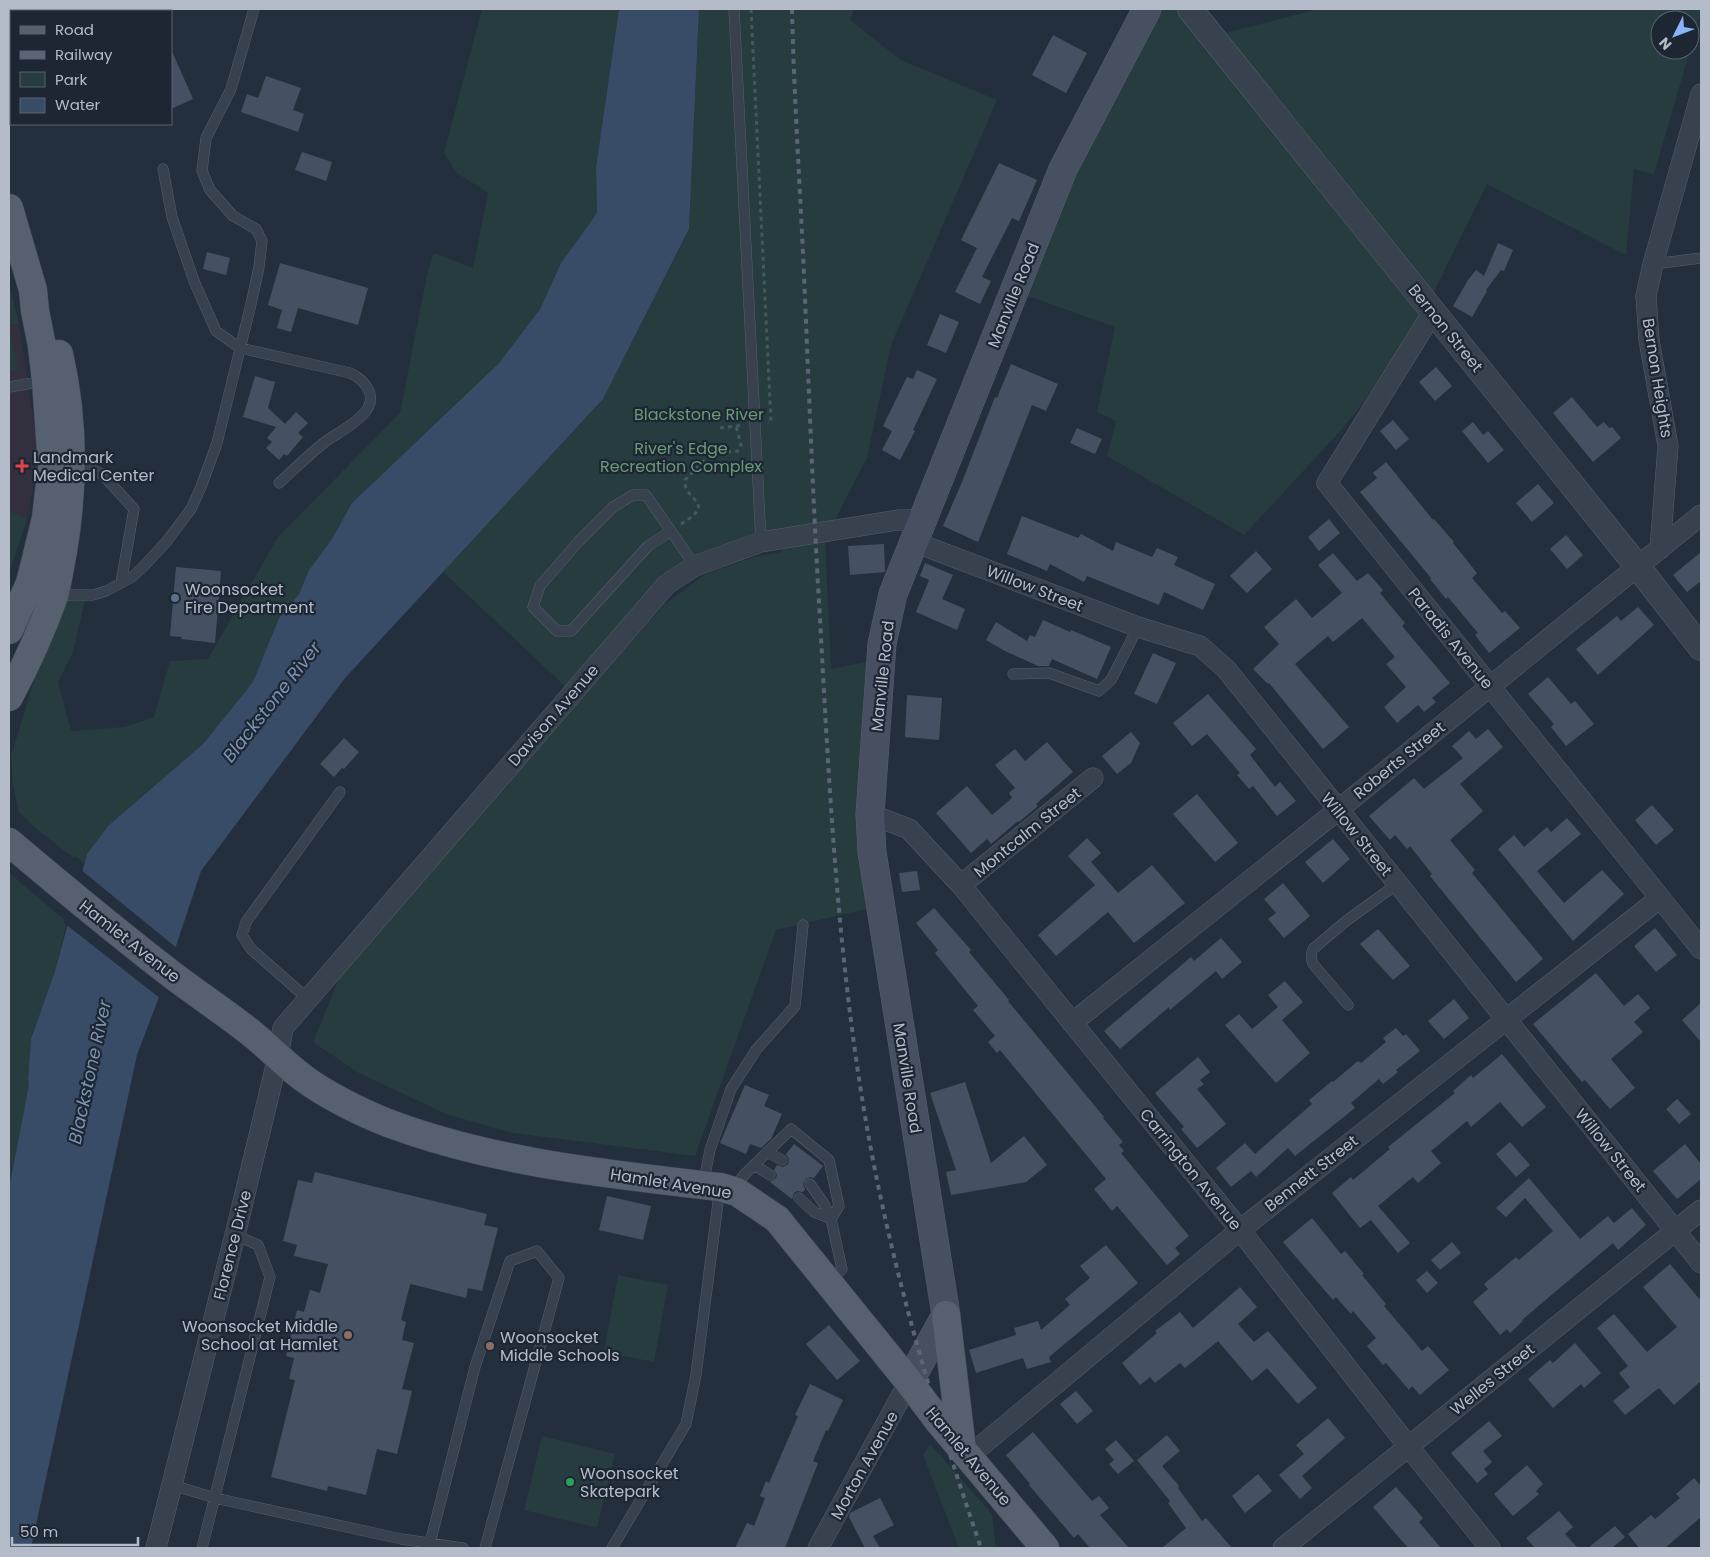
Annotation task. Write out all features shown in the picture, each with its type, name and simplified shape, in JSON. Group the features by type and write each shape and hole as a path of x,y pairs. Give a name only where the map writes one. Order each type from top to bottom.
{"main road":[{"name":"Manville Road","path":"946,1316 872,852 870,814 882,644 893,594 1063,169 1147,9"},
{"path":"9,208 33,290 46,380 52,466 46,518 40,631 9,697"},
{"path":"9,630 41,591 67,524 72,460 70,414 53,322 46,304 33,290"},
{"path":"9,822 35,865"},
{"name":"Hamlet Avenue","path":"9,842 68,893 168,972 249,1031 303,1078 341,1100 388,1122 456,1144 525,1161 719,1188 777,1219 940,1423 1045,1548"},
{"name":"Hamlet Avenue","path":"9,853 35,865"},
{"path":"909,1382 946,1316"},
{"path":"946,1316 966,1452"}],"street":[{"name":"Bernon Street","path":"1190,9 1701,648"},
{"name":"Bernon Heights","path":"1660,549 1668,446 1649,340 1646,296 1653,264 1701,96"},
{"name":"Paradis Avenue","path":"1433,312 1327,483 1701,949"},
{"name":"Roberts Street","path":"1072,1023 1701,515"},
{"name":"Davison Avenue","path":"278,1057 283,1028 667,584 695,566 761,542 898,520 919,531"},
{"name":"Willow Street","path":"919,531 1138,627 1200,646 1226,669 1701,1263"},
{"name":"Montcalm Street","path":"961,885 1093,778"},
{"name":"Carrington Avenue","path":"870,814 909,829 961,885 1240,1230 1490,1548"},
{"name":"Bennett Street","path":"966,1452 1240,1230 1660,898"},
{"name":"Florence Drive","path":"156,1548 278,1057"},
{"name":"Welles Street","path":"1283,1548 1701,1210"},
{"name":"Morton Avenue","path":"818,1548 909,1382"}],"lane":[{"path":"41,591 93,595 106,592 132,577 167,541 191,509 201,487 217,443 259,267 262,241 256,229 233,216 210,190 202,171 206,138 231,89 254,9"},
{"path":"734,9 761,542"},
{"path":"163,169 172,216 194,281 216,331 240,348 350,373 358,377 366,385 370,394 369,405 359,419 324,442 279,483"},
{"path":"1653,264 1701,258"},
{"path":"9,387 46,380"},
{"path":"72,460 102,474 134,509 121,583"},
{"path":"670,531 648,546 571,631 557,630 533,607 540,586 579,541 613,507 633,496 646,495 695,566"},
{"path":"1013,674 1049,673 1099,691 1111,680 1138,627"},
{"path":"308,999 251,949 242,935 246,922 340,792"},
{"path":"1348,1005 1313,964 1311,959 1313,949 1346,921 1397,884"},
{"path":"612,1548 686,1424 696,1376 719,1188 710,1150 731,1089 756,1050 795,1006 803,925"},
{"path":"719,1188 754,1165 791,1129 829,1160 839,1206 830,1219"},
{"path":"767,1152 782,1160"},
{"path":"754,1165 770,1175"},
{"path":"810,1184 824,1204 830,1219 842,1269 828,1282"},
{"path":"799,1198 814,1212 830,1219"},
{"path":"202,1548 270,1277 258,1245 235,1235"},
{"path":"430,1543 475,1367 510,1261 537,1251 559,1278 485,1548"},
{"path":"172,1485 215,1498 401,1539 463,1548"}],"path":[{"path":"670,531 695,516 698,509 698,503 685,484 685,480 690,473 715,450 720,448 731,452 738,451 741,445 736,426 720,428"}],"shaded area":[{"name":"Landmark Medical Center","path":"9,324 19,324 37,446 34,485 27,519 9,573"}],"green space":[{"path":"63,9 136,9 136,10"},
{"path":"482,9 619,9 596,167 597,213 561,263 540,309 499,363 352,503 332,539 309,570 299,594 279,618 253,682 203,744 108,826 87,854 84,863 75,856 74,858 40,832 19,812 13,785 11,756 36,674 68,584 85,600 73,652 58,682 71,731 125,727 154,717 170,661 208,659 278,537 400,413 428,270 434,253 473,268 488,193 457,173 444,153"},
{"path":"699,9 854,9 850,20 901,60 997,100 891,345 867,458 825,539 831,669 875,660 875,907 776,930 695,1156 513,1133 446,1114 359,1073 313,1042 342,972 549,733 664,605 705,574 754,557 782,552 782,535 714,548 568,689 443,572 603,399 689,229"},
{"path":"1151,9 1181,9 1210,37 1319,9 1701,9 1700,14 1700,10 1650,10 1650,60 1687,60 1654,174 1634,169 1626,255 1487,184 1427,306 1369,395 1344,427 1244,535 1107,456 1116,421 1097,412 1115,327 1017,292"},
{"path":"9,284 19,324 9,324"},
{"path":"9,328 18,370 9,372"},
{"path":"9,511 27,519 9,573"},
{"path":"9,873 67,922 55,971 31,1039 28,1079 30,1085 9,1189"},
{"path":"618,1275 668,1285 654,1362 604,1352"},
{"name":"Woonsocket Skatepark","path":"542,1436 615,1454 597,1528 524,1510"},
{"path":"930,1444 992,1514 996,1548 959,1548 923,1455"}],"water":[{"name":"Blackstone River","path":"619,9 699,9 689,229 603,399 345,678 201,871 159,997 137,1055 31,1548 9,1548 9,1189 29,1085 31,1039 55,971 87,854 108,826 203,744 253,682 279,618 299,594 309,570 332,539 352,503 499,363 540,309 561,263 597,213 596,167"}],"pier":[{"path":"80,869 178,949 161,999 64,923"}],"building":[{"path":"1053,35 1087,53 1066,93 1032,75"},
{"path":"172,51 193,99 172,109"},
{"path":"266,76 301,88 293,110 304,114 298,132 241,112 247,94 258,98"},
{"path":"302,152 332,162 326,181 295,170"},
{"path":"999,163 1037,180 1019,221 1012,218 982,277 991,281 980,304 955,292 977,248 961,240"},
{"path":"1498,243 1513,250 1504,271 1501,270 1486,290 1472,317 1453,306 1476,270 1484,276"},
{"path":"207,252 230,258 226,275 203,269"},
{"path":"280,263 368,288 358,325 298,308 291,332 277,328 282,310 268,305"},
{"path":"940,314 959,322 946,353 927,345"},
{"path":"1011,364 1058,384 1046,411 1032,405 978,542 943,526 995,397 997,398"},
{"path":"1436,367 1452,386 1435,401 1419,382"},
{"path":"917,370 937,379 913,430 915,431 900,460 882,450 892,431 883,426 907,377 913,379"},
{"path":"255,376 275,382 268,408 285,424 296,412 308,423 298,433 303,437 287,456 284,454 279,460 266,448 272,442 267,438 276,427 243,417"},
{"path":"1572,397 1597,427 1604,422 1609,428 1612,427 1621,438 1593,462 1553,413"},
{"path":"1393,420 1409,439 1396,450 1380,431"},
{"path":"1473,422 1483,435 1488,431 1504,450 1488,463 1462,431"},
{"path":"1077,428 1102,439 1095,454 1070,443"},
{"path":"1386,462 1433,520 1454,542 1477,573 1472,578 1502,613 1505,611 1520,628 1489,653 1475,635 1478,633 1448,597 1446,599 1360,492 1377,478 1373,473"},
{"path":"1538,484 1554,503 1532,522 1516,503"},
{"path":"1022,516 1078,538 1081,534 1113,551 1116,542 1152,557 1157,548 1178,557 1174,565 1215,584 1203,610 1164,592 1159,605 1087,576 1084,582 1050,564 1047,571 1007,554"},
{"path":"1329,519 1340,533 1319,551 1308,537"},
{"path":"1566,535 1583,555 1567,569 1550,549"},
{"path":"884,544 885,572 850,575 848,546"},
{"path":"1256,551 1272,569 1247,593 1230,576"},
{"path":"1701,552 1701,581 1687,592 1673,575"},
{"path":"1333,553 1357,581 1368,573 1383,590 1380,593 1405,623 1402,626 1450,683 1432,698 1436,702 1424,712 1418,705 1397,723 1384,707 1406,687 1386,664 1395,657 1362,618 1333,642 1328,636 1295,664 1349,727 1323,749 1269,683 1253,669 1279,644 1264,627 1296,599 1312,618 1342,593 1318,565"},
{"path":"925,563 953,575 942,599 965,609 957,630 916,612 929,580 920,576"},
{"path":"176,567 221,571 215,643 170,636"},
{"path":"1638,607 1654,625 1598,675 1576,649 1617,616 1621,621"},
{"path":"1043,620 1111,647 1097,679 1052,659 1049,666 1038,666 986,640 996,622 1027,641 1030,635 1035,637"},
{"path":"1153,653 1176,663 1157,704 1134,694"},
{"path":"1548,677 1571,704 1575,701 1594,724 1566,746 1551,727 1554,724 1528,694"},
{"path":"1208,694 1256,749 1250,755 1275,787 1280,782 1296,801 1277,816 1253,786 1249,789 1237,775 1240,773 1207,734 1192,746 1173,723"},
{"path":"907,695 942,698 939,740 905,737"},
{"path":"1488,729 1503,747 1460,784 1483,811 1450,840 1475,870 1472,873 1543,959 1516,982 1430,876 1432,874 1410,846 1407,849 1395,835 1390,840 1369,816 1414,778 1424,789 1463,758 1452,746 1469,731 1476,739"},
{"path":"1131,732 1140,743 1131,763 1117,774 1102,756"},
{"path":"344,738 359,752 334,777 320,764"},
{"path":"1047,742 1073,772 1036,804 1038,806 1019,822 991,844 987,839 971,853 936,813 967,786 992,815 1012,798 1009,793 1015,788 995,765 1015,749 1025,761"},
{"path":"1197,794 1238,843 1215,862 1173,814"},
{"path":"1652,805 1674,830 1656,845 1635,820"},
{"path":"1567,818 1581,834 1537,871 1564,903 1602,870 1624,894 1573,941 1498,849 1514,835 1524,847 1547,827 1551,832"},
{"path":"1087,838 1101,853 1091,862 1118,893 1152,865 1185,903 1134,943 1108,912 1056,956 1038,935 1095,885 1068,856"},
{"path":"1333,839 1350,859 1323,883 1305,862"},
{"path":"917,871 920,890 902,892 899,873"},
{"path":"1283,883 1310,916 1284,938 1268,919 1276,913 1264,899"},
{"path":"934,908 971,950 969,952 1008,1001 1104,1117 1123,1142 1119,1145 1124,1151 1121,1153 1189,1236 1175,1248 1180,1254 1167,1265 1117,1206 1112,1211 1094,1189 1106,1179 1000,1050 997,1053 988,1042 995,1036 973,1010 978,1006 935,953 938,950 916,923"},
{"path":"1655,928 1677,955 1656,972 1634,946"},
{"path":"1378,929 1410,966 1393,980 1360,944"},
{"path":"1221,938 1242,962 1222,979 1216,971 1170,1010 1169,1007 1120,1049 1104,1031 1191,957 1194,961"},
{"path":"1596,973 1624,1006 1638,994 1650,1008 1634,1022 1643,1032 1611,1059 1635,1088 1610,1109 1585,1080 1582,1082 1533,1024"},
{"path":"1285,981 1303,1002 1282,1020 1310,1053 1276,1083 1225,1025 1239,1014 1252,1029 1278,1007 1268,995"},
{"path":"1454,999 1469,1018 1444,1039 1428,1021"},
{"path":"1701,1003 1701,1042 1682,1020"},
{"path":"1396,1028 1403,1036 1406,1034 1420,1051 1396,1070 1398,1072 1383,1084 1379,1079 1351,1103 1355,1108 1295,1156 1288,1148 1256,1177 1251,1171 1231,1187 1216,1168 1245,1143 1255,1154 1312,1104 1309,1100 1358,1061 1361,1063 1386,1042 1383,1038"},
{"path":"1502,1054 1546,1107 1522,1127 1500,1102 1471,1127 1467,1121 1431,1151 1441,1163 1418,1183 1413,1177 1378,1206 1410,1243 1398,1253 1371,1220 1360,1228 1332,1193 1351,1177 1353,1180 1390,1149 1388,1147 1455,1093 1453,1091 1471,1075 1473,1078"},
{"path":"1198,1057 1210,1072 1200,1080 1204,1084 1197,1089 1226,1124 1197,1148 1181,1129 1184,1127 1155,1093"},
{"path":"965,1082 991,1163 1024,1136 1047,1165 1026,1182 951,1195 946,1172 956,1170 930,1093"},
{"path":"745,1085 769,1095 764,1106 782,1114 771,1139 761,1148 750,1144 746,1154 720,1143"},
{"path":"1677,1099 1691,1114 1679,1124 1666,1109"},
{"path":"1510,1142 1530,1165 1516,1177 1496,1154"},
{"path":"794,1144 823,1166 814,1178 806,1179 803,1184 805,1189 803,1192 797,1191 792,1199 770,1182 776,1178 777,1175 774,1170 777,1165 783,1167 788,1164 789,1159 786,1154"},
{"path":"1685,1144 1701,1164 1701,1179 1677,1199 1653,1171"},
{"path":"315,1172 487,1214 484,1225 498,1228 482,1291 468,1288 466,1298 410,1285 401,1320 406,1322 402,1340 414,1343 402,1389 412,1391 397,1454 377,1449 366,1495 328,1486 327,1491 271,1477 295,1380 289,1379 294,1358 286,1356 297,1310 304,1312 310,1290 320,1293 328,1264 294,1256 297,1245 283,1241 298,1180 312,1183"},
{"path":"1529,1178 1580,1239 1608,1216 1614,1223 1632,1208 1646,1225 1618,1250 1613,1243 1522,1320 1510,1333 1507,1329 1500,1335 1473,1302 1488,1289 1484,1284 1516,1257 1519,1260 1553,1231 1525,1198 1506,1217 1496,1208"},
{"path":"607,1196 651,1206 643,1240 599,1230"},
{"path":"1312,1218 1341,1254 1345,1251 1386,1304 1384,1306 1422,1351 1428,1346 1449,1370 1420,1395 1412,1386 1409,1390 1386,1363 1383,1365 1367,1346 1376,1338 1353,1311 1351,1314 1336,1297 1333,1300 1283,1242"},
{"path":"1452,1242 1461,1253 1440,1270 1431,1260"},
{"path":"1106,1245 1138,1283 1049,1357 1051,1362 1027,1369 1023,1358 976,1373 969,1350 1016,1335 1014,1328 1038,1321 1041,1330 1070,1305 1065,1299 1090,1278 1080,1266"},
{"path":"1670,1264 1701,1301 1701,1381 1674,1405 1659,1388 1625,1415 1613,1401 1630,1387 1619,1373 1628,1366 1597,1328 1614,1314 1647,1352 1677,1327 1643,1287"},
{"path":"1427,1271 1438,1283 1427,1293 1416,1280"},
{"path":"1240,1287 1257,1307 1238,1324 1254,1342 1268,1331 1317,1388 1298,1404 1267,1368 1252,1381 1218,1341 1185,1368 1180,1363 1155,1383 1150,1377 1140,1385 1122,1363 1157,1333 1155,1331 1180,1312 1193,1328"},
{"path":"829,1325 860,1361 837,1380 806,1344"},
{"path":"1575,1343 1601,1373 1584,1388 1581,1384 1553,1408 1528,1379 1550,1360 1553,1363"},
{"path":"810,1384 843,1400 828,1431 826,1430 813,1461 818,1463 785,1548 735,1548 747,1523 754,1526 765,1498 760,1496 766,1481 769,1483 798,1416 795,1415"},
{"path":"1076,1391 1093,1411 1077,1424 1060,1404"},
{"path":"1328,1418 1345,1438 1302,1476 1312,1488 1300,1499 1279,1475 1304,1454 1296,1445"},
{"path":"1489,1421 1502,1436 1483,1451 1492,1462 1484,1469 1488,1474 1477,1483 1451,1453"},
{"path":"1033,1432 1092,1501 1099,1496 1109,1508 1100,1515 1129,1548 1090,1548 1078,1534 1074,1538 1029,1485 1006,1455"},
{"path":"1167,1435 1180,1451 1162,1466 1179,1486 1178,1488 1202,1521 1206,1518 1232,1548 1162,1548 1186,1528 1168,1503 1170,1501 1137,1460"},
{"path":"1116,1440 1134,1461 1118,1474 1109,1464 1114,1460 1105,1449"},
{"path":"1527,1465 1543,1484 1536,1491 1539,1494 1513,1516 1494,1494"},
{"path":"1258,1474 1272,1491 1245,1513 1232,1496"},
{"path":"1694,1478 1701,1486 1701,1517 1665,1548 1639,1548 1628,1534 1651,1515 1655,1519 1680,1498 1676,1494"},
{"path":"1396,1487 1423,1518 1419,1522 1441,1548 1408,1548 1373,1507"},
{"path":"880,1498 894,1525 873,1536 880,1548 865,1548 849,1517 850,1513"},
{"path":"1559,1511 1573,1527 1565,1534 1578,1548 1535,1548 1526,1538"},
{"path":"1615,1526 1625,1537 1612,1548 1588,1548"}],"railway":[{"path":"792,9 823,681 835,865 847,988 874,1166 899,1277 929,1386 981,1548"}],"place":[{"name":"Landmark Medical Center","path":"22,466"},
{"name":"Woonsocket Fire Department","path":"175,598"},
{"name":"Woonsocket Middle School at Hamlet","path":"348,1335"},
{"name":"Woonsocket Middle Schools","path":"490,1346"},
{"name":"Woonsocket Skatepark","path":"570,1482"}],"park label":[{"name":"River's Edge Recreation Complex","path":"681,457"}]}
